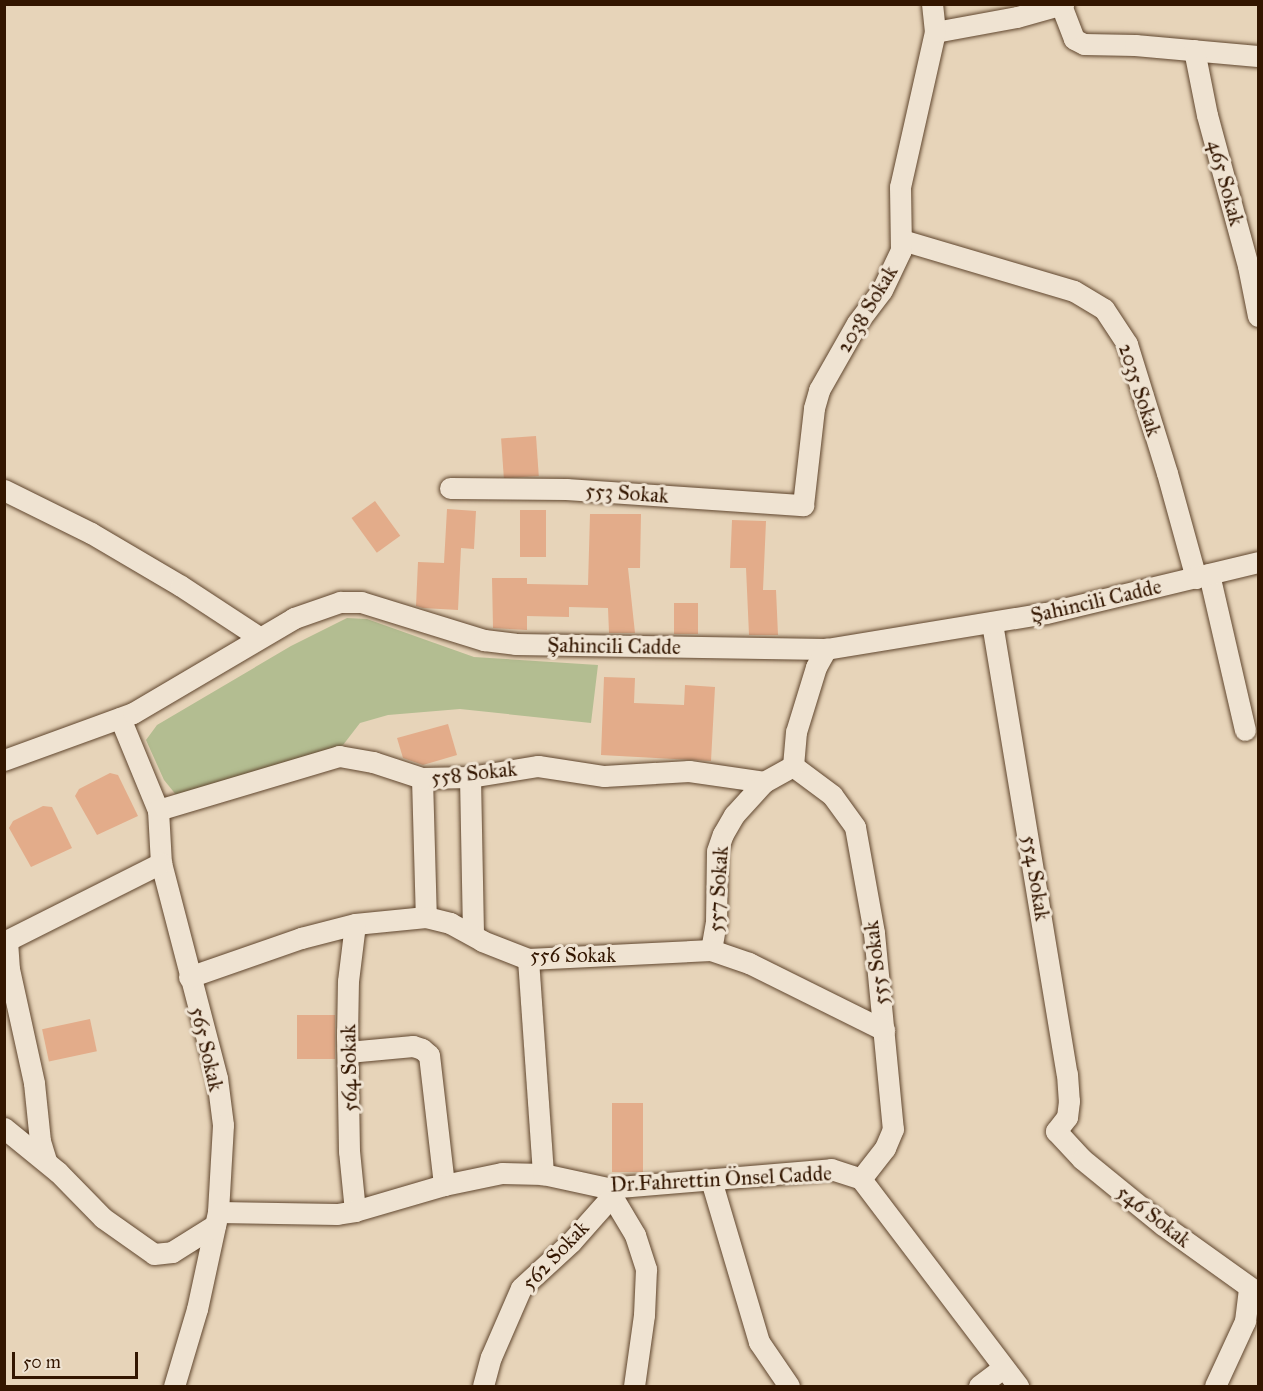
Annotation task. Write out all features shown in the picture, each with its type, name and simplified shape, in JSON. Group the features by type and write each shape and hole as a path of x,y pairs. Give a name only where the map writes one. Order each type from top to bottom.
{"street":[{"name":"2038 Sokak","path":"803,505 814,408 819,390 857,323 892,274 902,240 900,187 935,32 932,4"},
{"path":"935,32 1017,17 1062,5 1074,39 1084,44 1136,45 1258,56"},
{"name":"465 Sokak","path":"1194,50 1207,115 1256,290 1258,316"},
{"name":"2035 Sokak","path":"902,240 1074,291 1104,309 1126,344 1203,576 1245,730"},
{"name":"553 Sokak","path":"450,488 566,489 803,505"},
{"path":"4,490 91,533 181,586 259,638"},
{"name":"Şahincili Cadde","path":"4,760 133,713 294,618 350,601 484,640 514,644 826,649 1046,613 1258,562"},
{"name":"554 Sokak","path":"992,623 1067,1074 1069,1101 1067,1117 1056,1131"},
{"path":"793,766 796,732 816,667 826,649"},
{"name":"565 Sokak","path":"120,718 158,810 161,863 217,1078 223,1125 217,1219 197,1309 174,1386"},
{"name":"558 Sokak","path":"158,810 339,756 373,762 422,778 470,777 538,766 604,776 689,771 764,782"},
{"name":"557 Sokak","path":"711,951 716,923 717,851 723,834 734,815 764,782 793,766"},
{"name":"555 Sokak","path":"793,766 832,795 855,827 874,933 893,1129 885,1148 861,1179"},
{"path":"470,777 473,935"},
{"path":"422,778 426,917"},
{"path":"46,1161 40,1142 34,1083 9,969 6,942 161,863"},
{"name":"556 Sokak","path":"189,977 301,938 355,924 426,917 450,923 482,942 528,959 711,951 749,963 884,1030"},
{"name":"564 Sokak","path":"355,924 348,981 349,1150 355,1211"},
{"path":"528,959 543,1174"},
{"path":"348,1052 413,1046 429,1055 444,1185"},
{"path":"4,1128 34,1155 46,1161 103,1218 154,1254 172,1252 217,1219"},
{"name":"546 Sokak","path":"1056,1131 1082,1159 1145,1211 1254,1291"},
{"name":"Dr.Fahrettin Önsel Cadde","path":"217,1219 337,1214 355,1211 444,1185 502,1173 543,1174 609,1192 831,1168 861,1179 1018,1386"},
{"path":"711,1180 759,1342 789,1386"},
{"path":"609,1192 635,1235 646,1269 644,1315 634,1386"},
{"name":"562 Sokak","path":"483,1386 491,1356 521,1288 571,1242 609,1192"},
{"path":"1215,1386 1245,1320 1254,1291"},
{"path":"979,1386 1003,1368"}],"green space":[{"path":"347,618 367,619 474,657 598,665 591,723 460,709 388,715 360,723 343,745 177,796 164,780 146,740 157,725 291,646"}],"building":[{"path":"536,436 539,476 504,478 501,438"},
{"path":"375,501 400,536 377,553 352,518"},
{"path":"447,509 476,511 474,549 461,548 458,610 423,608 416,606 418,562 444,563"},
{"path":"520,510 546,510 546,557 520,557"},
{"path":"590,514 641,514 640,568 628,568 635,633 609,633 608,608 569,607 569,617 527,616 527,630 493,628 492,578 527,578 527,584 588,585"},
{"path":"732,520 766,521 763,590 776,590 778,635 749,635 746,568 730,568"},
{"path":"674,603 698,603 698,634 674,634"},
{"path":"604,677 635,678 634,703 684,705 685,685 715,687 711,761 601,755"},
{"path":"448,724 457,755 423,765 403,758 397,738"},
{"path":"110,773 118,775 138,816 97,835 75,796 79,789"},
{"path":"43,806 52,807 72,848 31,867 9,828 13,821"},
{"path":"297,1015 335,1015 335,1059 297,1059"},
{"path":"90,1019 97,1051 49,1061 42,1029"},
{"path":"612,1103 643,1103 643,1172 612,1172"}]}
